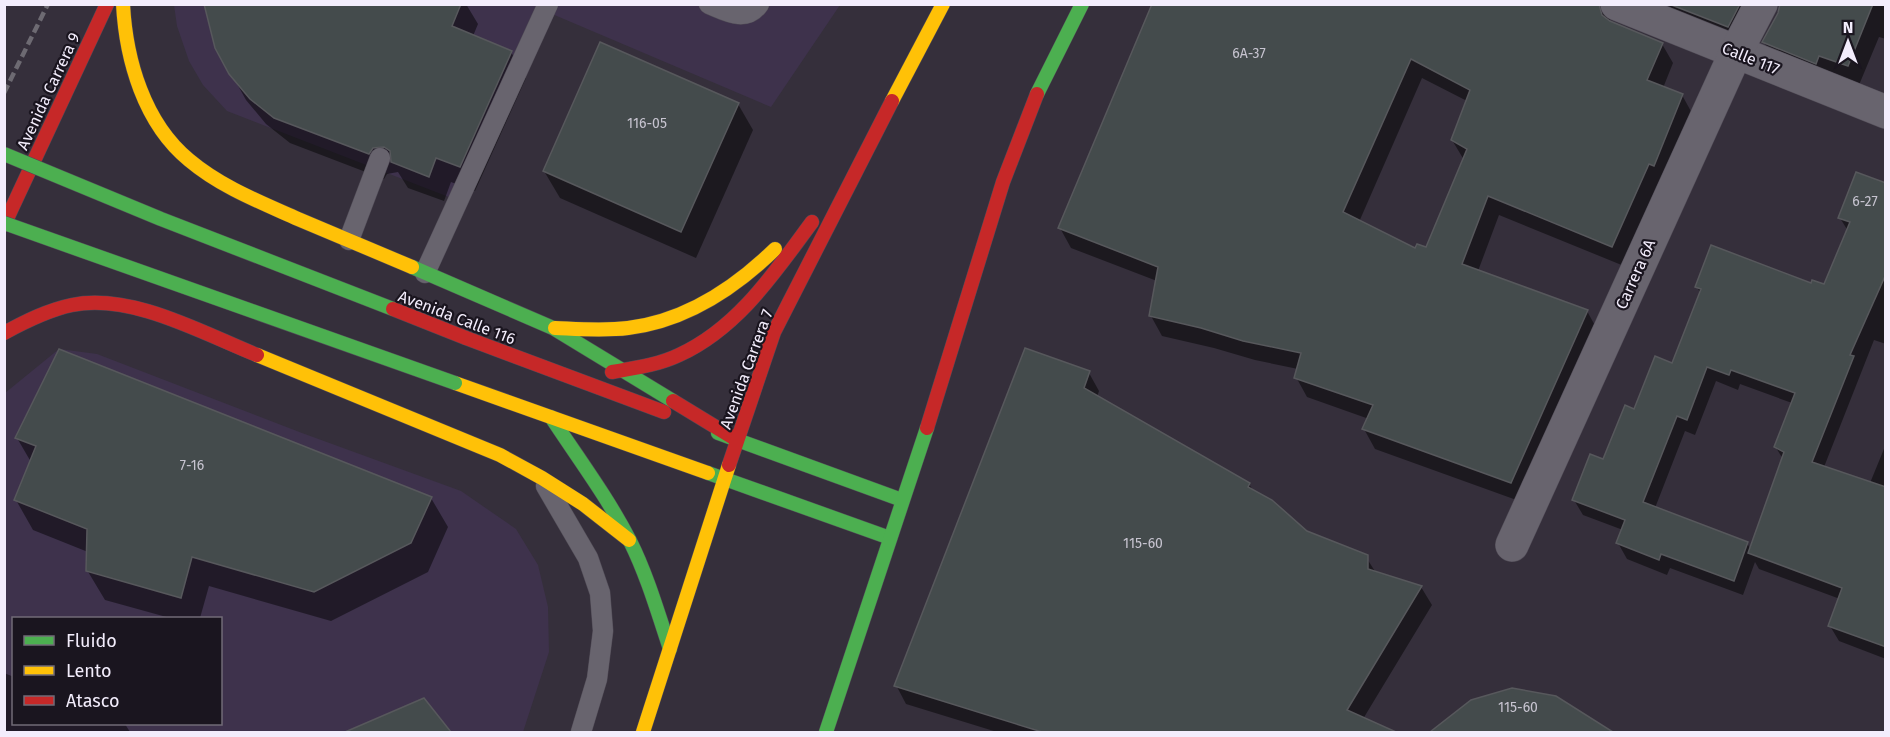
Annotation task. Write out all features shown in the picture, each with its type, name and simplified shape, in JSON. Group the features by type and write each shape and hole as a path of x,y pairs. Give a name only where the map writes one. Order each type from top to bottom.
{"main road":[{"name":"Avenida Carrera 9","path":"4,224 107,4"},
{"path":"123,4 125,33 138,84 171,143 220,183 250,198 554,328 737,440"},
{"name":"Avenida Carrera 7","path":"643,732 774,332 943,4"},
{"path":"826,732 1003,182 1034,101 1082,4"},
{"name":"Avenida Calle 116","path":"4,154 161,219 466,338 902,500"},
{"path":"833,187 864,154"},
{"path":"561,374 624,371 677,357 706,341 762,290 864,154"},
{"path":"554,328 596,330 632,328 692,309 729,288 763,262 809,212"},
{"path":"4,224 890,538"},
{"path":"4,333 34,316 71,304 123,304 140,309 500,455 583,504 629,540"},
{"path":"551,417 629,540 649,584 670,649"}],"street":[{"name":"Calle 117","path":"1617,4 1886,112"},
{"name":"Carrera 6A","path":"1512,545 1736,52 1761,4"}],"lane":[{"path":"425,273 548,4"},
{"path":"709,4 730,13 742,15 755,10 759,4"},
{"path":"348,240 380,158"},
{"path":"542,478 588,558 600,593 603,631 597,679 581,732"}],"shaded area":[{"path":"174,5 840,5 771,107 538,8 454,199 227,111 203,85 189,61 177,26"},
{"path":"59,349 97,354 461,491 516,529 538,565 548,607 549,652 523,732 5,732 5,393"}],"building":[{"path":"204,4 461,4 452,26 512,51 460,167 436,158 429,177 391,162 390,151 384,147 373,148 369,154 274,118 250,99 229,74 215,48"},
{"path":"1152,4 1599,4 1602,15 1610,21 1663,43 1647,80 1683,94 1654,166 1649,164 1612,247 1488,196 1462,264 1588,310 1511,483 1362,429 1373,405 1294,378 1301,353 1243,341 1149,316 1158,267 1058,228","holes":["1411,59 1470,90 1451,140 1467,149 1426,247 1417,244 1415,248 1343,212"]},
{"path":"1669,4 1740,4 1728,27"},
{"path":"1780,4 1873,4 1848,66 1819,56 1816,64 1762,42 1778,13"},
{"path":"600,42 739,103 681,232 543,171"},
{"path":"1856,172 1886,183 1886,274 1850,355 1854,356 1812,462 1886,487 1886,647 1828,626 1842,588 1748,553 1784,452 1774,447 1795,393 1731,370 1729,375 1707,367 1687,420 1677,416 1643,502 1748,542 1734,581 1661,554 1659,560 1616,543 1625,520 1572,500 1590,454 1603,459 1625,405 1634,409 1655,356 1672,363 1701,289 1695,287 1711,245 1811,283 1812,280 1824,284 1850,222 1838,218"},
{"path":"1025,348 1090,371 1084,388 1250,483 1248,487 1272,500 1307,531 1368,555 1368,569 1422,586 1347,710 1396,732 1042,732 894,686"},
{"path":"59,349 432,497 411,543 314,592 192,557 181,598 86,571 87,529 14,500 36,446 15,438"},
{"path":"1512,688 1556,696 1613,732 1430,732 1471,700"},
{"path":"424,698 451,732 345,732"}],"railway":[{"path":"4,93 48,4"}],"traffic: fast":[{"path":"1037,94 1082,4"},
{"path":"4,154 161,219 393,309"},
{"path":"4,223 455,383"},
{"path":"412,267 553,328 673,401"},
{"path":"551,417 630,541 647,581 670,649"},
{"path":"826,732 927,428"},
{"path":"718,433 902,500"},
{"path":"708,473 890,538"}],"traffic: slow":[{"path":"123,4 128,47 140,89 160,128 189,160 214,178 255,200 412,267"},
{"path":"892,101 943,4"},
{"path":"555,328 619,329 669,318 689,310 726,289 775,249"},
{"path":"257,355 500,455 583,504 629,540"},
{"path":"455,383 708,473"},
{"path":"643,732 729,465"}],"traffic: jam":[{"path":"4,225 107,4"},
{"path":"927,428 1003,182 1037,94"},
{"path":"729,465 774,332 892,101"},
{"path":"612,372 646,366 679,355 700,344 719,330 754,297 812,222"},
{"path":"4,333 37,316 63,307 95,303 118,305 166,317 257,355"},
{"path":"393,309 466,338"},
{"path":"466,338 664,412"},
{"path":"673,401 737,440"}]}
